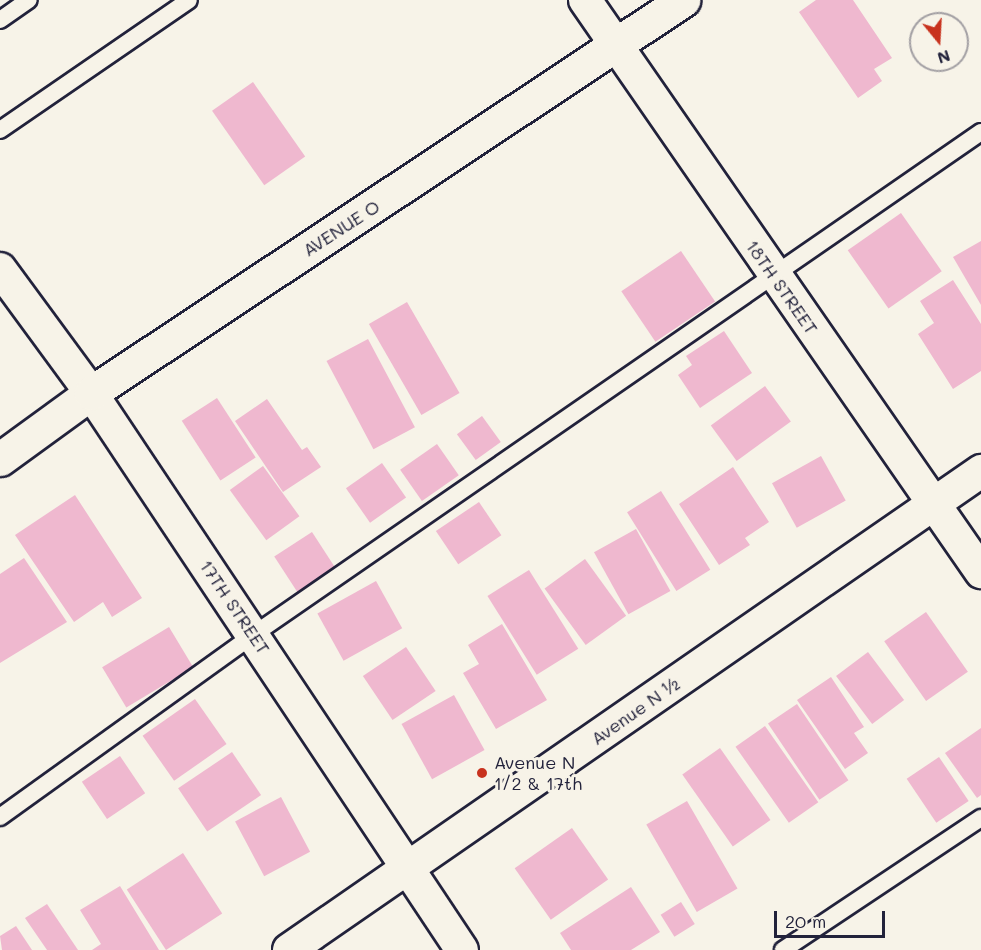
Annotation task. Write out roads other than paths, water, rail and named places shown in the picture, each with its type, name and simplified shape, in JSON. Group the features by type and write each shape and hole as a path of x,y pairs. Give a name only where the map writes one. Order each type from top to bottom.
{"street":[{"name":"18TH STREET","path":"585,0 981,572"},
{"name":"AVENUE O","path":"0,459 91,393 683,0"},
{"name":"17TH STREET","path":"0,269 91,393 462,950"},
{"name":"Avenue N ½","path":"289,950 981,471"}],"lane":[{"path":"0,20 29,0"},
{"path":"0,130 189,0"},
{"path":"0,817 253,635 772,273 981,132"},
{"path":"783,950 981,818"}],"place":[{"name":"Avenue N 1/2 & 17th","path":"482,773"}]}
